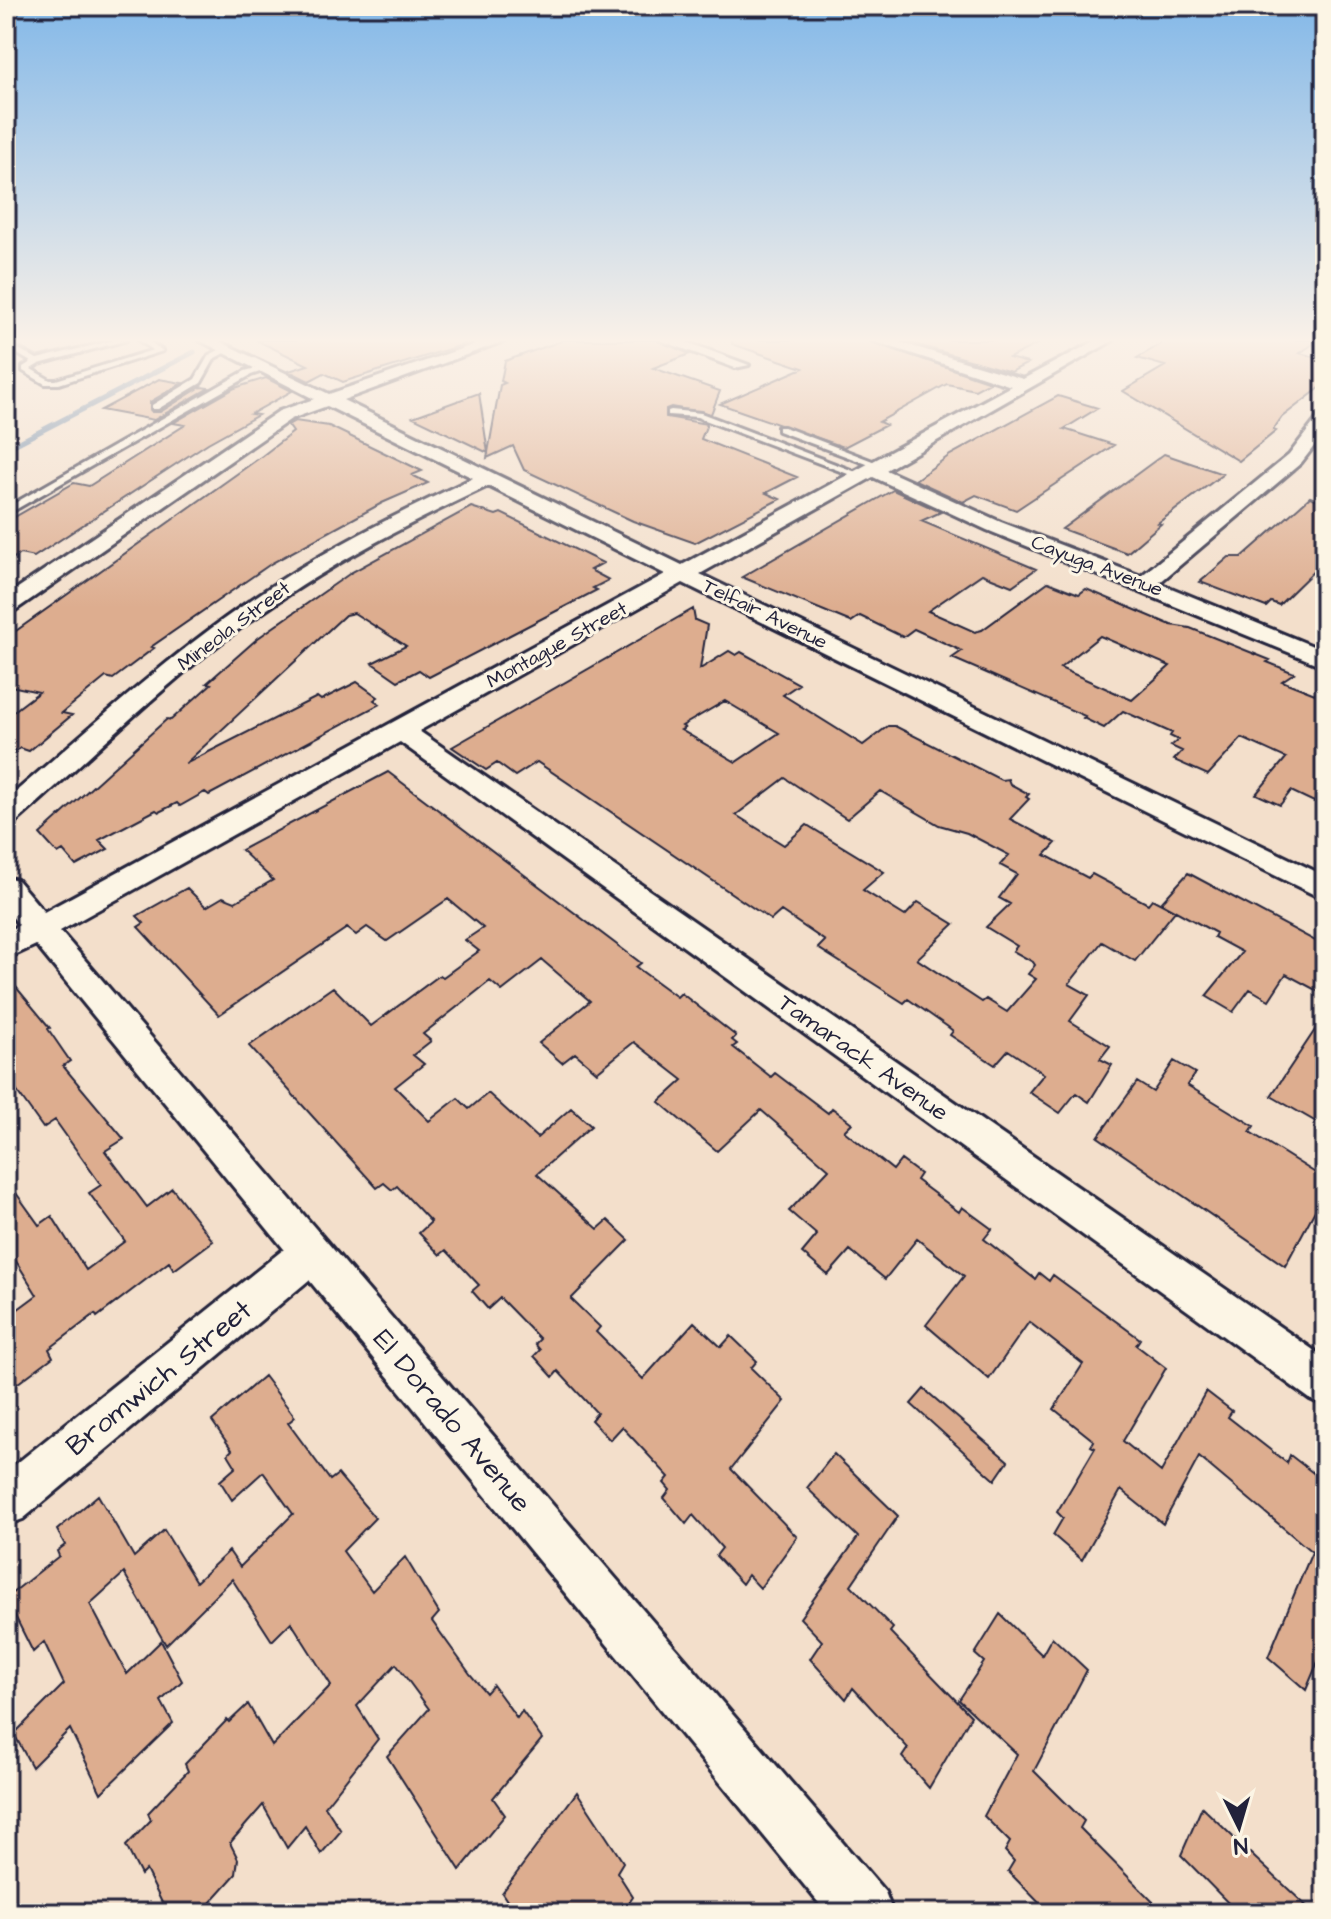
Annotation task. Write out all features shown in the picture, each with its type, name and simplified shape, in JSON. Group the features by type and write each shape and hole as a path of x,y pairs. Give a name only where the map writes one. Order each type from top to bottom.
{"street":[{"path":"6,606 264,430"},
{"name":"Telfair Avenue","path":"390,430 1325,889"},
{"name":"Montague Street","path":"24,937 402,731 937,430"},
{"path":"1144,585 1295,459 1318,430"},
{"name":"Cayuga Avenue","path":"869,470 994,526 1325,660"},
{"name":"Mineola Street","path":"6,815 197,651 256,606 357,541 489,478"},
{"name":"Tamarack Avenue","path":"402,731 1325,1384"},
{"path":"6,888 24,937"},
{"name":"El Dorado Avenue","path":"24,937 311,1253 864,1913"},
{"name":"Bromwich Street","path":"6,1502 311,1253"}],"lane":[{"path":"6,512 150,430"},
{"path":"743,430 869,470"},
{"path":"782,430 869,470"}],"building":[{"path":"178,430 232,430 34,557 20,554 6,563 6,522 74,483 89,486"},
{"path":"291,430 336,430 422,471 412,475 428,483 382,503 272,563 151,647 154,648 113,679 106,677 62,713 72,715 29,751 20,748 6,759 6,717 39,692 6,685 6,638 293,432"},
{"path":"439,430 484,430 488,453"},
{"path":"492,430 705,430 701,439 797,477 766,493 780,499 695,543 633,521 524,470 513,446 487,458"},
{"path":"794,430 877,430 844,447"},
{"path":"997,430 1066,430 1114,445 1016,510 976,495 963,502 915,480 950,455"},
{"path":"1187,430 1276,431 1239,461"},
{"path":"1164,454 1223,474 1158,523 1161,524 1127,553 1062,529"},
{"path":"893,490 941,512 921,521 1036,569 1012,586 982,574 928,611 975,632 1048,582 1079,594 1086,589 1171,625 1190,628 1270,660 1267,662 1294,673 1282,681 1325,698 1325,787 1314,802 1291,791 1280,805 1256,794 1286,758 1242,738 1208,775 1174,760 1182,751 1171,746 1178,740 1170,736 1172,733 1123,711 1104,728 1083,718 1085,716 952,658 962,651 914,629 903,637 860,616 851,622 742,577","holes":["1100,636 1170,666 1132,700 1060,668"]},
{"path":"1310,497 1325,502 1325,560 1279,605 1271,602 1266,607 1200,582 1229,557 1242,557"},
{"path":"471,507 496,515 501,513 603,563 590,570 609,580 593,588 597,590 429,677 419,670 398,681 372,663 406,646 354,613 345,615 185,764 317,697 321,700 357,682 378,697 374,700 380,704 209,795 205,792 180,806 177,803 159,812 156,810 99,840 108,849 76,866 63,851 58,854 40,834 167,719 171,720 258,638 352,572"},
{"path":"693,609 695,620 707,625 700,669 729,651 736,655 741,652 799,684 783,695 863,745 888,726 895,726 1001,780 1008,779 1010,784 1029,794 1026,797 1029,799 1010,819 1056,843 1045,855 1088,878 1092,874 1148,904 1152,899 1175,911 1135,961 1102,942 1069,984 1089,995 1070,1021 1110,1046 1100,1059 1112,1065 1089,1102 1076,1093 1060,1113 1029,1092 1044,1074 1008,1050 995,1065 950,1035 953,1031 908,999 904,1003 818,948 825,941 781,911 771,920 537,762 515,776 497,763 486,770 452,747","holes":["725,701 779,733 736,762 681,730 685,728 682,726","785,778 847,819 880,791 939,825 967,833 1009,855 1000,865 1017,874 999,898 1010,904 986,927 1017,946 1013,951 1033,962 1035,965 1028,974 1036,979 1007,1012 986,999 982,1002 917,959 954,924 918,902 905,916 863,890 884,872 807,825 784,845 736,815"]},
{"path":"388,772 641,963 636,967 677,997 681,993 736,1036 732,1040 737,1044 733,1047 771,1077 775,1073 828,1113 832,1108 852,1123 844,1131 893,1170 901,1160 920,1174 916,1180 959,1212 962,1207 992,1229 984,1239 1035,1279 1039,1273 1049,1281 1053,1275 1140,1339 1136,1345 1166,1368 1123,1441 1161,1472 1206,1391 1232,1411 1228,1417 1287,1463 1290,1455 1321,1479 1315,1491 1325,1499 1325,1645 1306,1690 1268,1657 1312,1552 1199,1457 1163,1524 1121,1490 1082,1560 1053,1535 1063,1518 1057,1512 1095,1448 1091,1446 1094,1441 1054,1409 1083,1364 1029,1322 989,1379 926,1325 964,1276 917,1239 885,1279 850,1250 828,1275 802,1253 817,1235 789,1211 829,1169 761,1110 717,1151 659,1102 683,1080 634,1042 597,1072 575,1053 562,1063 539,1043 590,1001 542,960 502,991 490,981 423,1034 431,1041 413,1055 424,1064 395,1087 429,1121 458,1098 469,1109 488,1093 537,1138 571,1108 591,1126 537,1174 598,1229 608,1220 629,1240 571,1299 600,1327 596,1332 643,1379 694,1322 721,1347 731,1336 757,1361 751,1368 785,1401 731,1469 797,1537 760,1588 748,1575 742,1584 716,1556 722,1548 693,1515 686,1524 664,1498 670,1490 664,1483 669,1477 622,1427 610,1440 591,1420 597,1413 558,1371 553,1377 534,1356 540,1350 535,1344 540,1339 500,1298 488,1309 472,1291 479,1285 446,1250 440,1255 419,1233 431,1222 397,1186 392,1190 384,1183 377,1188 249,1046 333,987 371,1026 440,975 443,977 479,951 465,940 483,928 448,899 387,941 367,927 356,935 347,928 219,1015 138,927 144,923 137,916 187,888 206,907 223,897 235,902 273,880 241,850"},
{"path":"1188,873 1325,946 1325,995 1286,974 1269,1000 1250,989 1233,1012 1206,996 1242,952 1214,937 1216,933 1161,903"},
{"path":"6,975 50,1028 70,1061 63,1066 124,1139 105,1151 147,1207 172,1188 213,1241 174,1270 169,1262 97,1317 95,1314 49,1349 53,1357 6,1392 6,1318 37,1295 6,1245 6,1179 39,1225 52,1216 86,1270 125,1241 89,1193 101,1185 55,1120 43,1128 6,1076"},
{"path":"1325,1015 1325,1127 1271,1096"},
{"path":"1174,1061 1195,1073 1187,1085 1254,1126 1250,1132 1325,1179 1325,1192 1285,1266 1098,1137 1137,1082 1153,1092"},
{"path":"264,1376 295,1417 288,1423 330,1480 338,1474 375,1518 343,1551 372,1591 405,1557 439,1613 432,1621 470,1674 486,1693 493,1685 517,1718 522,1711 542,1739 493,1798 505,1815 460,1870 387,1756 429,1709 396,1664 357,1706 378,1739 325,1806 341,1831 321,1854 305,1826 287,1848 263,1805 230,1843 238,1859 236,1874 201,1913 167,1913 146,1870 141,1875 126,1846 151,1820 148,1813 188,1771 185,1764 227,1720 229,1722 248,1704 272,1746 331,1685 291,1622 272,1641 232,1579 166,1645 124,1573 90,1604 127,1674 161,1641 182,1681 161,1701 173,1723 101,1793 70,1729 32,1767 14,1734 64,1684 44,1642 33,1652 6,1598 59,1556 57,1551 65,1545 57,1530 98,1495 134,1557 164,1530 196,1582 229,1551 240,1567 293,1514 263,1472 232,1500 220,1481 236,1467 228,1454 232,1450 212,1421"},
{"path":"924,1389 1008,1461 995,1480 911,1404"},
{"path":"834,1454 898,1516 851,1585 893,1628 890,1632 971,1716 929,1788 902,1757 908,1748 853,1688 846,1699 810,1659 822,1641 800,1618 858,1537 807,1488"},
{"path":"1000,1614 1042,1655 1052,1637 1087,1670 1034,1771 1084,1821 1080,1828 1164,1913 1049,1913 1008,1871 1014,1861 1005,1851 1010,1842 984,1816 1017,1754 959,1700 984,1662 975,1654"},
{"path":"577,1792 623,1862 617,1872 633,1897 622,1913 515,1913 502,1893"},
{"path":"1202,1807 1314,1913 1238,1913 1181,1855"}],"waterway":[{"path":"6,449 44,430"}]}
